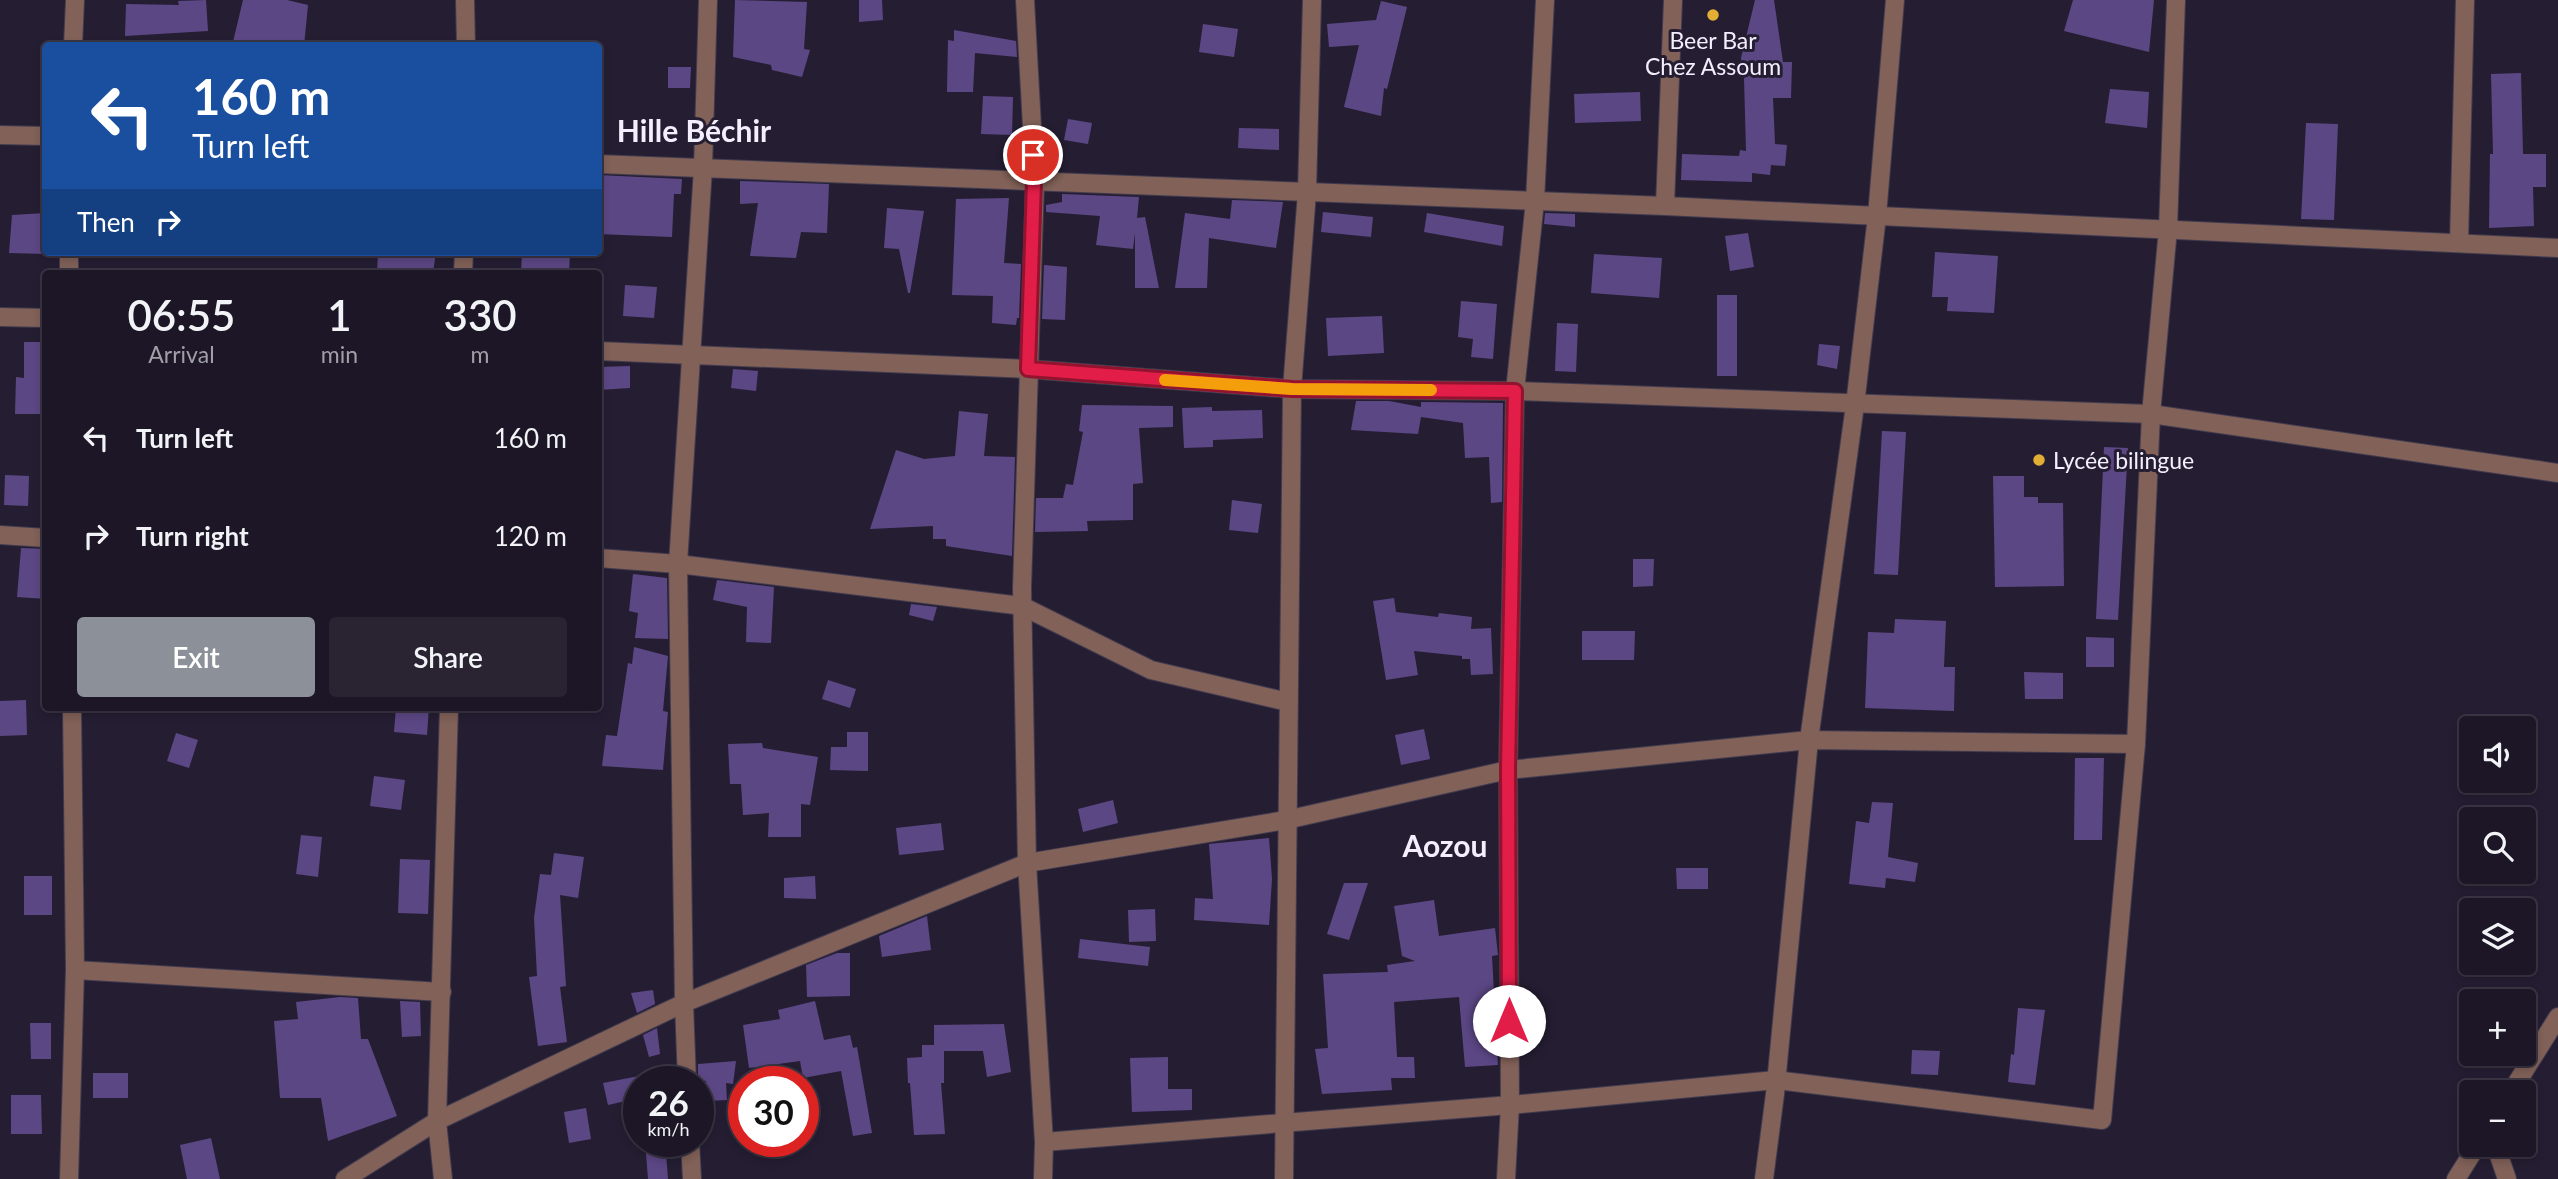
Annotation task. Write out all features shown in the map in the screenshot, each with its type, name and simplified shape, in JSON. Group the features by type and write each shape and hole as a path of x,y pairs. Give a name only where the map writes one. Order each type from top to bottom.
{"street":[{"path":"73,42 75,0"},
{"path":"465,0 466,42"},
{"path":"686,1066 678,564 704,168 708,0"},
{"path":"1026,0 1034,181 1022,606 1027,863 1044,1142 1043,1179"},
{"path":"1284,1179 1292,389 1307,192 1312,0"},
{"path":"1506,1179 1510,1105 1508,770 1515,391 1535,201 1545,0"},
{"path":"1665,206 1673,0"},
{"path":"1764,1179 1809,740 1855,405 1877,216 1895,0"},
{"path":"1044,1142 1510,1105 1776,1080 2102,1120 2136,744 2151,414 2168,229 2176,0"},
{"path":"2459,243 2465,0"},
{"path":"0,135 42,136"},
{"path":"602,164 1665,206 2558,248"},
{"path":"0,317 42,318"},
{"path":"602,351 1028,369 1292,389 1515,391 2151,414 2558,473"},
{"path":"0,535 42,538"},
{"path":"602,558 678,564 1022,606 1151,670 1288,702"},
{"path":"69,1179 75,970 72,711"},
{"path":"443,1179 437,1121 449,711"},
{"path":"345,1179 437,1121 684,1003 1027,863 1286,820 1508,770 1809,740 2136,744"},
{"path":"75,970 442,992"},
{"path":"2519,1080 2558,1017"},
{"path":"691,1157 692,1179"},
{"path":"2456,1179 2470,1157"},
{"path":"2499,1157 2507,1179"}],"building":[{"path":"206,0 208,31 125,36 126,4 179,5 178,1"},
{"path":"243,0 287,0 308,5 304,42 233,42"},
{"path":"735,0 807,2 804,49 810,50 802,77 772,70 771,65 733,57"},
{"path":"859,0 882,0 883,20 859,22"},
{"path":"1755,0 1774,0 1783,62 1792,62 1791,98 1773,98 1775,144 1787,145 1785,166 1771,165 1770,175 1752,173 1752,182 1681,180 1682,154 1739,156 1740,150 1746,151 1741,58"},
{"path":"2073,0 2154,0 2149,52 2064,31"},
{"path":"1381,1 1407,7 1387,89 1384,88 1381,116 1344,107 1359,45 1329,47 1327,24 1376,20"},
{"path":"1203,24 1238,29 1234,57 1199,52"},
{"path":"954,30 1016,41 1017,57 975,53 973,92 947,92 948,40 954,41"},
{"path":"668,67 691,67 690,88 668,88"},
{"path":"2521,73 2523,154 2546,154 2546,187 2533,187 2534,226 2489,228 2490,154 2493,154 2491,74"},
{"path":"2110,89 2149,92 2147,128 2105,123"},
{"path":"1640,92 1641,121 1575,123 1574,94"},
{"path":"983,96 1013,97 1012,135 981,134"},
{"path":"1068,119 1092,123 1088,144 1064,140"},
{"path":"2306,123 2338,124 2334,220 2301,219"},
{"path":"1239,128 1279,129 1279,150 1238,148"},
{"path":"602,175 682,179 681,194 674,194 672,237 602,234"},
{"path":"740,181 829,184 827,233 801,232 796,258 750,256 758,203 740,204"},
{"path":"1062,194 1139,197 1137,218 1145,217 1159,288 1135,288 1135,233 1133,249 1096,245 1100,216 1046,212 1046,205 1062,202"},
{"path":"1009,198 1004,263 1021,264 1019,318 1016,325 992,323 993,296 952,295 956,199"},
{"path":"1232,200 1283,202 1276,248 1209,238 1207,288 1175,288 1185,213 1230,219"},
{"path":"887,208 924,211 910,293 899,249 884,248"},
{"path":"1323,212 1373,217 1371,237 1321,232"},
{"path":"42,213 42,254 9,253 12,215"},
{"path":"1427,213 1504,226 1502,246 1424,232"},
{"path":"1545,213 1575,214 1575,227 1544,224"},
{"path":"1748,233 1754,267 1730,271 1725,236"},
{"path":"1935,252 1998,256 1994,313 1947,311 1948,297 1932,297"},
{"path":"1594,254 1662,258 1659,298 1591,293"},
{"path":"378,256 435,256 433,270 377,270"},
{"path":"522,256 570,256 569,270 521,270"},
{"path":"1044,265 1067,267 1065,320 1042,319"},
{"path":"625,285 657,287 654,318 623,316"},
{"path":"1717,295 1737,295 1737,376 1717,376"},
{"path":"1461,301 1497,304 1493,359 1471,357 1473,339 1458,337"},
{"path":"1382,316 1384,353 1328,356 1326,318"},
{"path":"1557,323 1578,324 1576,372 1555,371"},
{"path":"24,342 42,342 42,414 15,414 16,377 24,378"},
{"path":"1819,344 1840,346 1837,369 1817,365"},
{"path":"630,366 630,388 602,390 602,367"},
{"path":"733,369 758,371 756,391 731,388"},
{"path":"1356,401 1389,401 1421,407 1421,402 1503,403 1502,502 1491,503 1489,457 1465,458 1463,423 1421,417 1418,434 1351,430"},
{"path":"1082,405 1173,406 1173,427 1139,428 1143,483 1133,484 1133,520 1087,521 1088,531 1035,532 1036,498 1063,498 1066,484 1073,485 1083,432 1079,431"},
{"path":"1212,407 1212,411 1262,410 1263,438 1213,440 1213,447 1184,448 1182,408"},
{"path":"959,411 988,414 984,456 1015,457 1012,556 946,546 946,539 933,539 933,526 870,529 896,450 924,459 955,456"},
{"path":"1882,431 1906,432 1898,575 1874,574"},
{"path":"2104,447 2128,448 2118,620 2096,619"},
{"path":"5,475 29,476 28,506 4,505"},
{"path":"1993,476 2024,476 2024,497 2038,497 2038,503 2063,503 2064,586 1995,587"},
{"path":"1232,500 1262,504 1258,533 1229,530"},
{"path":"21,548 42,549 42,599 17,597"},
{"path":"1633,559 1654,559 1653,586 1633,587"},
{"path":"633,574 667,578 668,639 635,638 638,613 629,611"},
{"path":"717,580 774,587 771,643 746,642 747,607 713,600"},
{"path":"1394,598 1396,612 1438,617 1439,613 1472,617 1471,629 1491,628 1493,674 1471,675 1470,659 1462,659 1462,656 1414,651 1418,675 1386,680 1373,601"},
{"path":"911,604 937,607 933,621 909,615"},
{"path":"1895,619 1946,621 1944,667 1955,667 1954,711 1865,708 1868,632 1894,633"},
{"path":"1582,631 1635,631 1634,660 1582,660"},
{"path":"2086,637 2114,638 2114,667 2086,667"},
{"path":"634,647 668,656 663,711 668,712 663,770 602,766 606,735 617,736 628,663 632,664"},
{"path":"2024,672 2063,673 2063,699 2025,699"},
{"path":"828,680 856,689 850,708 822,699"},
{"path":"26,700 27,735 0,736 0,701"},
{"path":"396,711 429,711 427,735 394,732"},
{"path":"1424,729 1430,759 1401,765 1395,735"},
{"path":"847,732 868,732 868,771 830,770 831,747 847,747"},
{"path":"176,733 198,740 189,768 167,761"},
{"path":"762,743 763,748 818,757 810,805 801,804 801,837 768,837 769,813 743,815 741,784 730,784 728,744"},
{"path":"2075,758 2104,758 2102,840 2074,840"},
{"path":"374,776 405,780 401,810 370,806"},
{"path":"1113,800 1118,823 1083,832 1078,809"},
{"path":"1872,802 1893,803 1888,857 1918,863 1915,882 1886,878 1885,888 1849,884 1856,821 1869,823"},
{"path":"941,823 944,850 899,855 896,828"},
{"path":"301,835 322,837 318,877 296,874"},
{"path":"1269,838 1272,879 1269,925 1194,920 1195,898 1213,899 1209,844"},
{"path":"554,853 584,857 578,898 560,895 566,986 560,987 567,1042 538,1046 529,977 537,976 534,918 540,874 551,875"},
{"path":"400,859 430,860 428,914 398,913"},
{"path":"1676,868 1708,868 1708,889 1677,889"},
{"path":"24,876 52,876 52,915 24,915"},
{"path":"815,876 816,899 784,898 784,878"},
{"path":"1344,883 1368,883 1349,940 1327,934"},
{"path":"1434,900 1439,936 1495,928 1498,955 1492,956 1498,1065 1465,1067 1459,997 1394,1002 1397,1057 1414,1057 1415,1078 1391,1078 1392,1090 1322,1094 1315,1049 1328,1048 1323,974 1388,972 1387,965 1415,961 1402,956 1394,906"},
{"path":"1155,909 1156,941 1129,942 1128,910"},
{"path":"927,916 931,950 882,957 879,936"},
{"path":"1080,939 1150,947 1148,966 1078,958"},
{"path":"837,953 850,953 850,996 807,997 806,965"},
{"path":"653,990 655,1004 637,1013 631,993"},
{"path":"340,997 358,998 361,1039 368,1039 397,1116 328,1141 321,1098 280,1098 274,1021 298,1019 296,1002"},
{"path":"400,1001 420,1002 421,1036 402,1037"},
{"path":"815,1001 824,1040 850,1035 853,1048 857,1047 872,1133 853,1136 841,1071 819,1075 819,1066 801,1066 800,1061 749,1066 743,1025 780,1019 778,1010"},
{"path":"2018,1008 2045,1010 2035,1085 2008,1082 2011,1054 2014,1055"},
{"path":"30,1023 51,1023 51,1059 31,1059"},
{"path":"1004,1024 1011,1072 987,1077 983,1051 944,1051 944,1083 941,1083 945,1134 914,1135 907,1058 922,1057 922,1045 934,1045 934,1025"},
{"path":"657,1028 660,1054 649,1057 643,1035"},
{"path":"1912,1050 1940,1051 1938,1075 1911,1074"},
{"path":"1168,1057 1168,1089 1192,1089 1192,1110 1132,1112 1130,1058"},
{"path":"736,1061 735,1066 728,1066 727,1100 714,1101 714,1066 698,1064"},
{"path":"93,1073 128,1073 128,1098 93,1098"},
{"path":"623,1079 623,1102 608,1105 603,1083"},
{"path":"11,1095 41,1095 42,1134 11,1134"},
{"path":"586,1108 591,1139 569,1143 564,1112"},
{"path":"211,1138 220,1179 187,1179 180,1145"},
{"path":"646,1157 666,1157 668,1179 648,1179"}],"slow traffic":[{"path":"1165,380 1292,389 1431,390"}],"place":[{"name":"Beer Bar Chez Assoum","path":"1713,15"},
{"name":"Lycée bilingue","path":"2039,460"}],"district":[{"name":"Hille Béchir","path":"694,130"},
{"name":"Aozou","path":"1445,845"}],"route":[{"path":"1033,155 1028,369 1292,389 1515,391 1508,770 1509,1021"}]}
